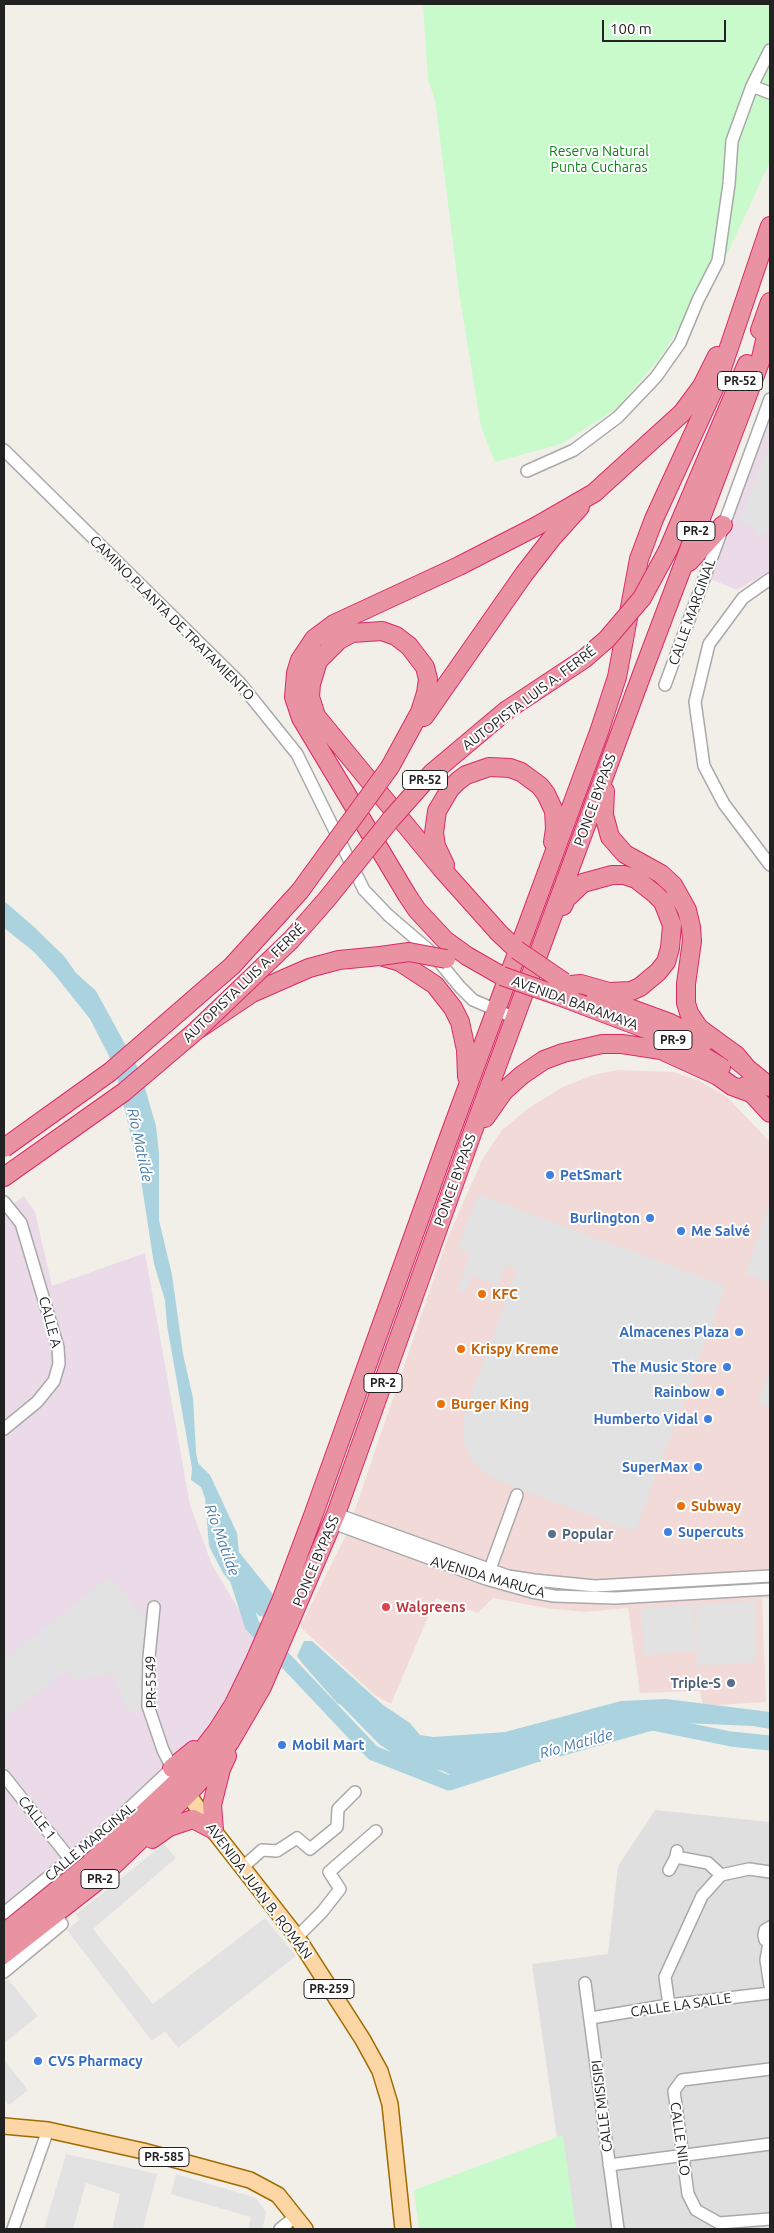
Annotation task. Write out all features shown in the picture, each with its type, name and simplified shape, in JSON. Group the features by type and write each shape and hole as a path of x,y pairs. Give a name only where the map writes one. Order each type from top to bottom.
{"highway":[{"name":"PR-2","path":"740,313 770,226"},
{"name":"AUTOPISTA LUIS A. FERRÉ","path":"4,1177 124,1092 197,1030 291,940 327,899 392,818 432,773 507,710 584,659 607,639 642,598 668,550 750,358 770,302"},
{"path":"502,976 467,956 445,940 426,920 407,895 308,732 297,709 294,684 300,660 307,648 321,632 334,624 459,566 594,493 682,413 702,386 740,313"},
{"name":"PONCE BYPASS","path":"4,1933 87,1866 180,1781 213,1765 237,1731 288,1605 495,1010 599,732 617,677 638,559 654,519 718,380 740,313"},
{"name":"PONCE BYPASS","path":"288,1605 334,1518 545,936 603,788 615,765 618,741 760,362 770,319"},
{"name":"AUTOPISTA LUIS A. FERRÉ","path":"4,1148 110,1072 232,966 300,891 390,768 524,574 552,538 594,493"},
{"path":"679,577 692,558 724,525"},
{"path":"390,768 420,712 427,686 424,667 409,646 396,636 382,631 352,633 339,640 318,661 311,684 310,697 312,708 321,723 455,883"},
{"path":"455,883 436,846 434,822 437,811 450,789 458,781 466,775 489,767 510,768 521,772 546,794 554,811 549,867"},
{"path":"603,788 604,816 610,837 625,854 661,874 673,885 687,910 692,942 686,984 686,1003 689,1013 699,1028 736,1055 746,1066"},
{"path":"545,936 556,921 566,899 583,882 593,878 612,874 636,879 655,894 666,908 672,925 670,948 666,962 651,980 631,991 622,992 609,992 581,984 564,988"},
{"name":"AVENIDA BARAMAYA","path":"455,883 498,933 564,988 693,1050 723,1068 754,1094 770,1113"},
{"path":"197,1030 252,993 309,968 339,960 409,952 426,954 502,976"},
{"path":"380,956 400,962 426,977 446,997 460,1022 466,1050 467,1090"},
{"name":"AVENIDA BARAMAYA","path":"502,976 590,995 670,1023 702,1038 746,1066 770,1087"},
{"path":"470,1139 504,1091 522,1075 544,1060 585,1046 622,1044 661,1050 718,1076 732,1086 754,1094"},
{"name":"PONCE BYPASS","path":"4,1954 96,1882 116,1864 217,1731 234,1704 261,1668"},
{"path":"214,1830 212,1805 221,1769 237,1731"},
{"path":"116,1864 169,1827 193,1819 214,1830"}],"main road":[{"name":"AVENIDA JUAN B. ROMÁN","path":"180,1781 214,1830 297,1937 363,2040 380,2071 390,2104 403,2229"},
{"name":"PR-585","path":"4,2126 48,2130 144,2152 250,2180 278,2195 305,2229"}],"street":[{"path":"527,471 574,450 618,417 656,377 680,343 698,300 718,261 729,184 732,141 752,86 770,50"},
{"path":"759,73 770,77"},
{"path":"752,86 770,93"},
{"name":"CALLE MARGINAL","path":"665,685 770,399"},
{"name":"CAMINO PLANTA DE TRATAMIENTO","path":"4,450 239,682 297,754 364,890 388,915 432,952 460,987 474,1000 515,1018"},
{"path":"770,579 743,598 709,644 695,702 704,766 724,804 770,865"},
{"name":"CALLE A","path":"4,1202 21,1223 58,1347 59,1364 54,1382 37,1402 4,1429"},
{"path":"490,1569 517,1495"},
{"name":"AVENIDA MARUCA","path":"334,1518 508,1576 534,1580 595,1586 770,1576"},
{"name":"AVENIDA MARUCA","path":"334,1518 433,1561 532,1592 575,1598 607,1598 770,1589"},
{"name":"PR-5549","path":"154,1607 149,1657 148,1706 163,1750 180,1781"},
{"name":"CALLE 1","path":"4,1776 70,1859"},
{"name":"CALLE MARGINAL","path":"4,1913 140,1800 180,1781"},
{"path":"243,1867 262,1850 277,1851 298,1838 310,1848 338,1827 338,1809 355,1792"},
{"path":"297,1937 322,1912 340,1889 329,1872 376,1831"},
{"path":"669,1870 676,1853 708,1863 721,1875"},
{"path":"669,2005 665,1977 702,1896 721,1875 749,1869 770,1872"},
{"path":"4,1972 62,1924 55,1914"},
{"path":"770,1927 764,1935 765,1940 770,1943 766,1960 770,1986"},
{"name":"CALLE MISISIPI","path":"585,1983 618,2229"},
{"name":"CALLE LA SALLE","path":"591,2018 669,2005 770,1993"},
{"name":"CALLE NILO","path":"770,2068 682,2080 674,2091 688,2194 696,2210 719,2223 770,2219"},
{"path":"13,2229 48,2130"},
{"path":"609,2165 770,2144"},
{"path":"280,2229 296,2216"}],"shaded area":[{"path":"770,416 770,571 737,590 708,578"},
{"path":"766,452 770,454 770,530 758,537 755,528 739,522"},
{"path":"618,1070 673,1072 698,1080 727,1097 770,1142 770,1598 762,1598 766,1702 703,1706 700,1691 640,1693 628,1608 585,1612 545,1608 493,1598 478,1613 436,1598 391,1704 375,1695 300,1627 347,1533 448,1237 483,1158 502,1130 530,1107 563,1087 593,1075"},
{"path":"478,1194 726,1286 635,1532 495,1480 473,1463 463,1440 463,1417 517,1269 506,1265 498,1286 472,1276 465,1293 457,1290 470,1253 458,1248"},
{"path":"24,1196 35,1212 52,1286 145,1253 190,1505 212,1565 256,1638 205,1734 155,1797 4,1925 4,1211"},
{"path":"770,1201 770,1283 745,1274"},
{"path":"770,1368 770,1408 758,1403"},
{"path":"110,1576 146,1621 144,1708 127,1712 113,1673 74,1680 66,1671 4,1718 4,1660"},
{"path":"755,1601 755,1662 697,1666 696,1605"},
{"path":"693,1605 696,1651 644,1655 641,1608"},
{"path":"655,1810 770,1822 770,2229 570,2229 532,1964 608,1954 618,1866"},
{"path":"164,1844 176,1858 93,1929 153,2004 265,1918 296,1956 178,2048 165,2031 152,2041 67,1930 80,1919 76,1914"},
{"path":"8,1979 38,2016 4,2043 4,1982"},
{"path":"4,2060 28,2090 9,2105 4,2099"},
{"path":"66,2154 157,2174 143,2229 112,2229 120,2194 86,2183 73,2229 44,2229"},
{"path":"176,2174 256,2198 266,2212 263,2229 248,2229 251,2217 171,2194"}],"green space":[{"name":"Reserva Natural Punta Cucharas","path":"423,4 770,4 770,162 728,252 659,359 616,409 561,444 495,462 481,427 459,292 435,99 428,80"},
{"path":"563,2135 576,2229 419,2229 414,2190"}],"water":[{"name":"Río Matilde","path":"4,901 64,956 76,973 96,991 137,1066 143,1081 156,1126 159,1153 159,1220 172,1275 183,1354 193,1398 198,1463 210,1475 237,1533 239,1552 276,1598 265,1617 259,1616 223,1573 209,1546 205,1498 201,1487 191,1480 192,1468 167,1325 165,1300 154,1264 141,1180 118,1081 109,1056 90,1019 55,975 33,951 4,928"},
{"path":"304,1641 312,1641 383,1705 410,1723 420,1735 433,1737 505,1732 621,1701 666,1699 770,1712 770,1729 753,1726 683,1723 654,1731 630,1728 605,1729 590,1734 567,1751 551,1754 540,1762 504,1760 476,1773 453,1776 443,1771 410,1765 379,1744 337,1703 302,1663 297,1656"}],"waterway":[{"name":"Río Matilde","path":"237,1578 252,1625 373,1753 449,1783 535,1755"},
{"name":"Río Matilde","path":"559,1749 652,1723 731,1739 770,1743"}],"place":[{"name":"PetSmart","path":"550,1175"},
{"name":"Burlington","path":"650,1218"},
{"name":"Me Salvé","path":"681,1231"},
{"name":"KFC","path":"482,1294"},
{"name":"Almacenes Plaza","path":"739,1332"},
{"name":"Krispy Kreme","path":"461,1349"},
{"name":"The Music Store","path":"727,1367"},
{"name":"Rainbow","path":"720,1392"},
{"name":"Burger King","path":"441,1404"},
{"name":"Humberto Vidal","path":"708,1419"},
{"name":"SuperMax","path":"698,1467"},
{"name":"Subway","path":"681,1506"},
{"name":"Supercuts","path":"668,1532"},
{"name":"Popular","path":"552,1534"},
{"name":"Walgreens","path":"386,1607"},
{"name":"Triple-S","path":"731,1683"},
{"name":"Mobil Mart","path":"282,1745"},
{"name":"CVS Pharmacy","path":"38,2061"}]}
